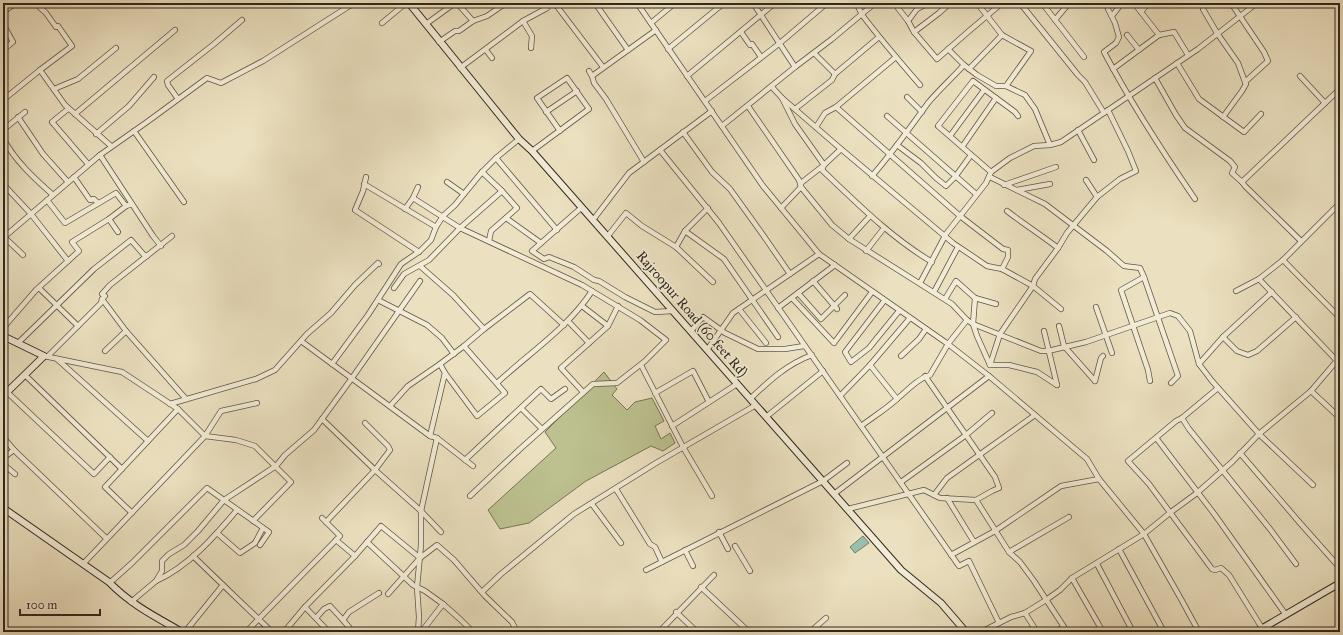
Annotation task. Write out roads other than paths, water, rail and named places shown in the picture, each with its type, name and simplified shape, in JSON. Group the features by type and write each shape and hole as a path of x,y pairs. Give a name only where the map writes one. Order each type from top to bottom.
{"main road":[{"name":"Rajroopur Road (60 feet Rd)","path":"407,3 426,24 460,68 519,139 532,151 834,494 902,570 941,603 966,632"},
{"path":"3,336 46,356 5,394"},
{"path":"3,508 109,582 117,591 131,602 183,632"},
{"path":"1259,630 1340,583"}],"street":[{"path":"3,12 16,3"},
{"path":"3,100 72,46 58,26 56,27 46,13 36,3"},
{"path":"23,255 4,237 111,146 207,78 221,83 263,61 354,3"},
{"path":"382,23 407,3"},
{"path":"426,24 456,3 473,21"},
{"path":"439,42 455,30 459,31 473,21 487,16 506,3"},
{"path":"559,3 556,5 603,68"},
{"path":"595,3 628,50"},
{"path":"637,3 762,186 819,254 884,301 948,344 989,376 1087,459 1099,479 1144,534 1199,632"},
{"path":"651,23 675,3"},
{"path":"668,49 724,3"},
{"path":"753,3 795,67"},
{"path":"686,76 775,3"},
{"path":"705,101 780,43 827,3"},
{"path":"856,3 861,14 920,85"},
{"path":"722,126 875,3"},
{"path":"894,3 908,21 914,32 937,60 1002,3"},
{"path":"908,21 917,9 928,3"},
{"path":"914,32 950,3"},
{"path":"977,3 1002,35 1031,51 1006,86"},
{"path":"990,365 1000,334 1033,286 1034,279 1058,248 1073,224 1098,197 1120,180 1136,171 1128,151 1106,111 1085,82 1020,3"},
{"path":"1042,3 1084,57"},
{"path":"1055,20 1069,3"},
{"path":"1112,16 1122,3"},
{"path":"1134,3 1159,35"},
{"path":"1141,12 1148,3"},
{"path":"1223,117 1242,91 1246,82 1268,61 1264,52 1231,3"},
{"path":"920,283 945,237 960,216 991,175 1010,158 1034,146 1050,145 1061,142 1177,63 1257,3"},
{"path":"1315,3 1323,3"},
{"path":"460,68 486,50 522,21 547,8"},
{"path":"1108,9 1115,23 1119,37 1116,43 1104,52 1128,96 1170,163 1195,199"},
{"path":"1203,9 1217,33 1238,63 1246,82"},
{"path":"178,99 167,82 242,20"},
{"path":"522,21 532,36 531,48"},
{"path":"3,24 13,42 3,50"},
{"path":"75,114 175,30"},
{"path":"592,76 656,30"},
{"path":"741,32 761,57"},
{"path":"1113,69 1159,35 1174,32 1188,55"},
{"path":"1127,34 1139,50"},
{"path":"969,69 1002,35"},
{"path":"795,109 832,80 835,74 879,37"},
{"path":"54,89 78,79 116,48"},
{"path":"948,49 964,65 977,75 996,86 1006,86 1025,95 1035,109 1050,145"},
{"path":"486,50 492,58"},
{"path":"814,53 835,74"},
{"path":"816,127 826,114 896,57"},
{"path":"1177,63 1199,99 1244,132 1261,114"},
{"path":"872,176 929,102 964,65"},
{"path":"40,70 68,109 111,146"},
{"path":"589,71 594,83 606,98 644,162"},
{"path":"1300,76 1325,104"},
{"path":"96,134 129,106 154,77"},
{"path":"532,151 589,109 567,78 537,98 560,130"},
{"path":"1155,78 1185,128 1230,161 1235,167 1232,173 1301,241"},
{"path":"1018,116 1015,112 973,81 938,126 991,175 1004,184 1045,204 1073,224 1124,266 1140,268 1178,376 1171,383"},
{"path":"772,86 782,98 945,237 987,266 1002,269 1033,286 1061,309"},
{"path":"1242,182 1340,89"},
{"path":"950,136 984,90"},
{"path":"546,112 577,91"},
{"path":"907,97 922,112"},
{"path":"782,98 795,124 824,166 822,170 884,228 915,252 932,262"},
{"path":"962,147 996,98"},
{"path":"748,106 799,180 801,187 832,225 849,239 945,299 973,324 1041,350 1048,351 1106,336 1157,316 1170,313 1178,316 1190,331 1198,364 1259,434 1313,485"},
{"path":"836,107 960,216 1003,248 1008,250 1008,257 1002,269"},
{"path":"68,109 52,122 88,164"},
{"path":"593,220 629,173 712,111"},
{"path":"3,130 25,112"},
{"path":"887,116 976,194"},
{"path":"18,117 43,154 68,182"},
{"path":"1078,130 1094,160"},
{"path":"134,131 184,202"},
{"path":"683,132 712,172 730,189 790,274"},
{"path":"3,138 8,148 32,176 53,195"},
{"path":"332,364 368,315 401,264 419,252 431,240 436,227 443,216 455,205 482,172 519,139"},
{"path":"897,145 921,163 946,186 956,177 971,155"},
{"path":"781,208 801,187 801,183 824,166 841,149"},
{"path":"660,150 708,208 959,566 969,561 999,623"},
{"path":"100,155 161,246"},
{"path":"496,158 557,230"},
{"path":"1004,184 1056,167"},
{"path":"482,172 517,208 491,231 489,241"},
{"path":"74,177 90,200 94,199 98,203"},
{"path":"366,177 363,191 355,210 419,252"},
{"path":"1086,180 1098,197"},
{"path":"447,182 464,194"},
{"path":"3,184 31,214 68,261"},
{"path":"364,184 436,227"},
{"path":"1017,190 1050,184"},
{"path":"405,209 413,198 418,187"},
{"path":"3,192 7,188"},
{"path":"394,288 404,274 429,260 460,228 502,191"},
{"path":"47,200 65,223 116,193 126,206"},
{"path":"413,198 460,228 582,284 640,320 666,340 641,365 617,383 593,384 470,496"},
{"path":"1236,291 1258,279 1283,260 1340,203"},
{"path":"3,328 39,288 79,251 72,242 109,219 126,206 132,204"},
{"path":"581,208 532,251 544,259 549,257 574,267 594,280 599,281 625,297 655,312 673,311"},
{"path":"676,247 685,231 708,208"},
{"path":"1007,211 1025,226 1034,230 1058,248"},
{"path":"607,237 626,213 642,226 676,247 713,282"},
{"path":"849,239 870,216"},
{"path":"506,218 541,243"},
{"path":"109,219 118,232"},
{"path":"866,250 884,228"},
{"path":"685,231 724,259 778,337"},
{"path":"46,356 101,303 105,296 102,294 110,285 172,236"},
{"path":"18,343 94,269 131,240 144,255 147,256"},
{"path":"934,292 958,247"},
{"path":"707,350 733,313 819,254"},
{"path":"1283,260 1340,318"},
{"path":"170,404 256,379 275,370 301,340 331,314 363,277 378,263 379,264"},
{"path":"420,266 454,295 484,329"},
{"path":"778,308 835,266"},
{"path":"1144,277 1121,290 1148,370 1150,381"},
{"path":"981,632 1011,617 1025,613 1060,590 1072,578 1144,534 1170,512 1197,493 1259,434 1310,391 1339,360 1258,279"},
{"path":"156,581 162,570 162,561 169,554 184,545 224,500 276,466 284,454 314,430 420,281"},
{"path":"813,281 836,307"},
{"path":"945,299 956,281 975,298 996,304"},
{"path":"39,288 78,326"},
{"path":"497,383 566,323 582,306 592,291"},
{"path":"792,298 834,343 872,292"},
{"path":"1198,364 1223,337 1272,292"},
{"path":"798,293 820,318 836,307 845,295"},
{"path":"390,406 408,386 454,354 530,294 589,343"},
{"path":"975,298 973,324 990,365"},
{"path":"102,300 126,331 186,399"},
{"path":"378,300 398,312 426,325 442,338 454,354"},
{"path":"884,301 845,352 851,362 869,348 899,311"},
{"path":"582,306 608,326"},
{"path":"583,392 561,368 608,326 618,306"},
{"path":"1096,307 1112,353"},
{"path":"740,309 766,343"},
{"path":"691,331 703,317 721,330 758,349 785,349 804,346"},
{"path":"1223,337 1238,351 1248,355 1257,351 1296,317"},
{"path":"840,396 870,365 910,318"},
{"path":"861,426 897,399 911,386 930,374 948,344 967,320"},
{"path":"1059,326 1064,346 1095,381 1101,358 1103,356"},
{"path":"901,356 919,339 926,329"},
{"path":"105,351 126,331"},
{"path":"990,365 1009,365 1037,372 1057,385 1044,331"},
{"path":"301,340 430,436 437,438 473,466"},
{"path":"440,364 477,416 505,393 464,346"},
{"path":"750,399 785,368 798,360 812,355"},
{"path":"46,356 122,372 178,409 205,436 236,440 255,446 291,482 253,521"},
{"path":"56,358 148,441"},
{"path":"641,365 683,447 712,496"},
{"path":"870,365 897,399"},
{"path":"655,393 693,370 709,402"},
{"path":"766,417 823,371"},
{"path":"430,436 445,373"},
{"path":"25,375 122,469"},
{"path":"848,509 924,490 940,498 976,500 992,490 999,488 995,477 980,454 925,376"},
{"path":"834,494 989,376"},
{"path":"672,426 738,384"},
{"path":"1218,388 1128,461 1149,484 1212,569 1215,570 1221,568 1229,575 1259,630"},
{"path":"465,460 541,389 551,399 564,389"},
{"path":"1310,391 1340,418"},
{"path":"5,394 94,474 110,457"},
{"path":"83,564 106,538 132,513 205,436 221,411 258,403"},
{"path":"482,592 501,574 574,514 683,447 756,405"},
{"path":"521,408 542,430"},
{"path":"132,513 105,487 178,409"},
{"path":"901,482 966,435 992,413"},
{"path":"934,495 946,478 1035,415"},
{"path":"1182,418 1189,429 1270,529 1296,564"},
{"path":"322,419 375,470 421,511 441,532"},
{"path":"326,522 375,470 390,450 388,446 365,423"},
{"path":"3,438 106,538"},
{"path":"421,632 417,587 420,558 421,511 437,438"},
{"path":"1157,438 1215,515 1286,615"},
{"path":"3,458 14,450"},
{"path":"1240,453 1340,568"},
{"path":"646,570 823,481 847,462"},
{"path":"3,464 15,474"},
{"path":"952,555 995,531 1061,486 1099,479"},
{"path":"109,582 132,563 207,488 268,532 260,545"},
{"path":"616,489 650,544 655,547 662,562"},
{"path":"947,498 974,542"},
{"path":"976,500 1009,552 1020,562 1034,581 1067,632"},
{"path":"592,504 621,543"},
{"path":"131,602 156,581 167,576 193,556 217,533 237,510"},
{"path":"1009,552 1069,517"},
{"path":"246,632 340,536 322,518"},
{"path":"284,632 305,607 355,556 381,526 420,558"},
{"path":"217,533 240,553 255,543 263,528"},
{"path":"719,532 728,549"},
{"path":"336,540 355,556"},
{"path":"367,542 403,576 414,585 444,604 473,632"},
{"path":"388,594 420,558 436,545 454,560 482,592 512,622 518,632"},
{"path":"735,546 750,571"},
{"path":"1119,549 1164,632"},
{"path":"685,550 693,566"},
{"path":"193,556 272,632"},
{"path":"1097,564 1133,632"},
{"path":"659,632 676,612 714,575"},
{"path":"1072,578 1103,632"},
{"path":"183,632 223,585"},
{"path":"702,587 749,632"},
{"path":"343,620 349,612 379,593"},
{"path":"421,632 444,604"},
{"path":"316,618 324,609 330,606 353,632"},
{"path":"305,607 330,632"},
{"path":"676,612 697,632"},
{"path":"1025,613 1037,632"},
{"path":"810,632 826,618"},
{"path":"1055,632 1064,627"}]}
